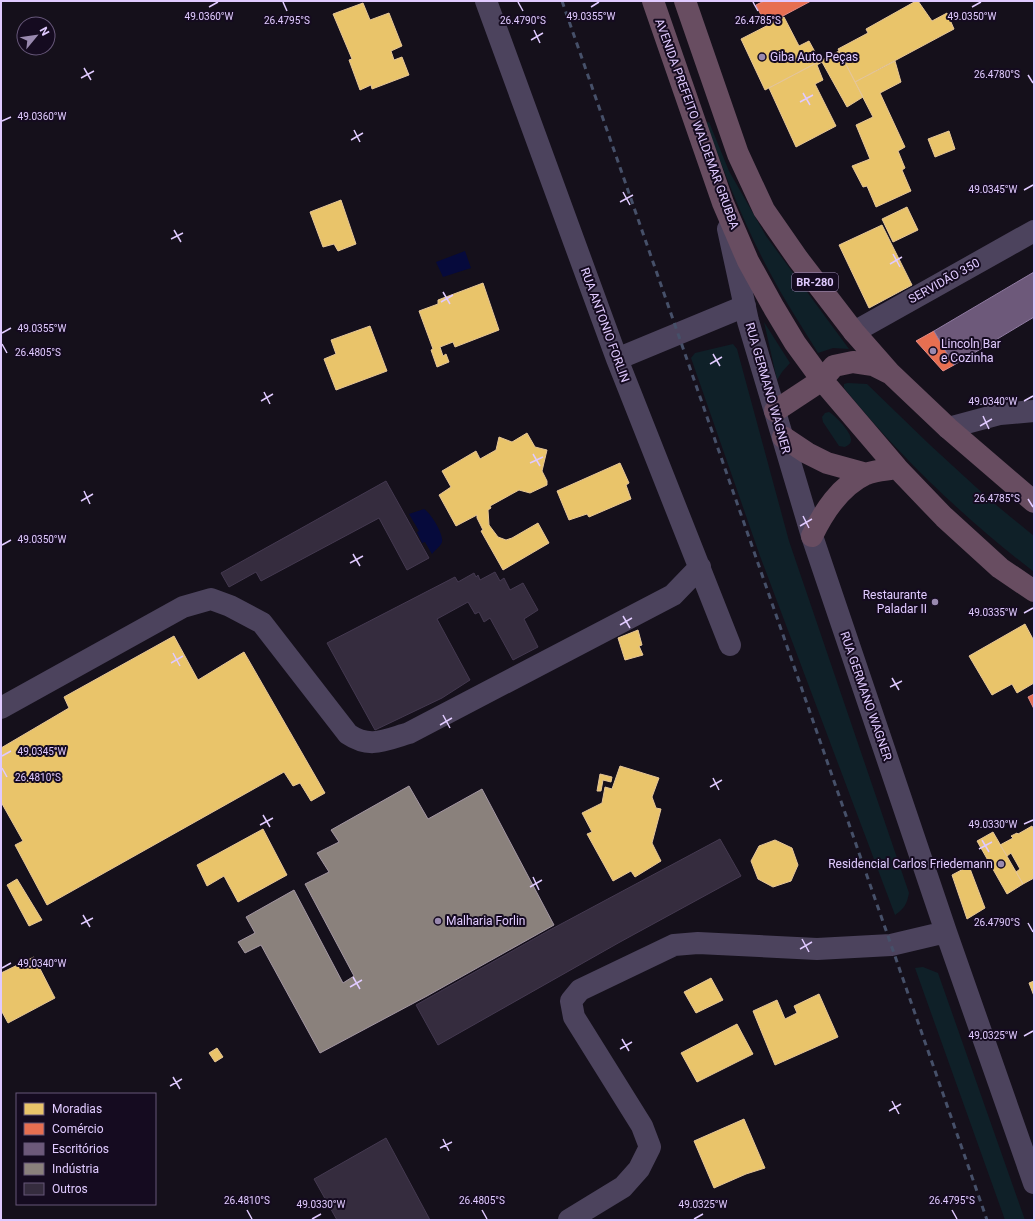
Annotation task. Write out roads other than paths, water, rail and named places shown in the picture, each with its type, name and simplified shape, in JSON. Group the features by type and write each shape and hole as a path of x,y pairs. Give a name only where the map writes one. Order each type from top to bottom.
{"highway":[{"name":"AVENIDA PREFEITO WALDEMAR GRUBBA","path":"653,1 723,203 748,261 794,343 822,380 897,468 944,517 1000,568 1034,591"},
{"name":"BR-280","path":"685,1 738,154 764,210 802,265 854,332 890,373 948,428 1034,502"},
{"path":"775,411 822,380 834,366 853,362 872,365 890,373"},
{"path":"783,437 807,453 827,463 867,474"},
{"path":"812,536 822,515 835,497 852,482 867,474 897,468"}],"street":[{"name":"RUA ANTONIO FORLIN","path":"486,1 617,359 730,645"},
{"name":"RUA GERMANO WAGNER","path":"723,203 745,306 812,536 946,932 1034,1183"},
{"name":"SERVIDÃO 350","path":"854,332 1034,231"},
{"path":"617,359 745,306"},
{"path":"948,428 1000,414 1034,410"},
{"path":"1,708 184,607 211,599 230,606 262,623 348,734 357,740 376,743 409,733 673,595 700,567"},
{"path":"569,1220 623,1187 639,1169 650,1147 642,1126 574,1017 571,1001 580,990 674,945 698,943 817,949 891,945 946,932"}],"railway":[{"path":"562,1 987,1220"}],"place":[{"name":"Giba Auto Peças","path":"762,57"},
{"name":"Lincoln Bar e Cozinha","path":"933,351"},
{"name":"Restaurante Paladar II","path":"935,602"},
{"name":"Residencial Carlos Friedemann","path":"1001,864"},
{"name":"Malharia Forlin","path":"438,921"}]}
